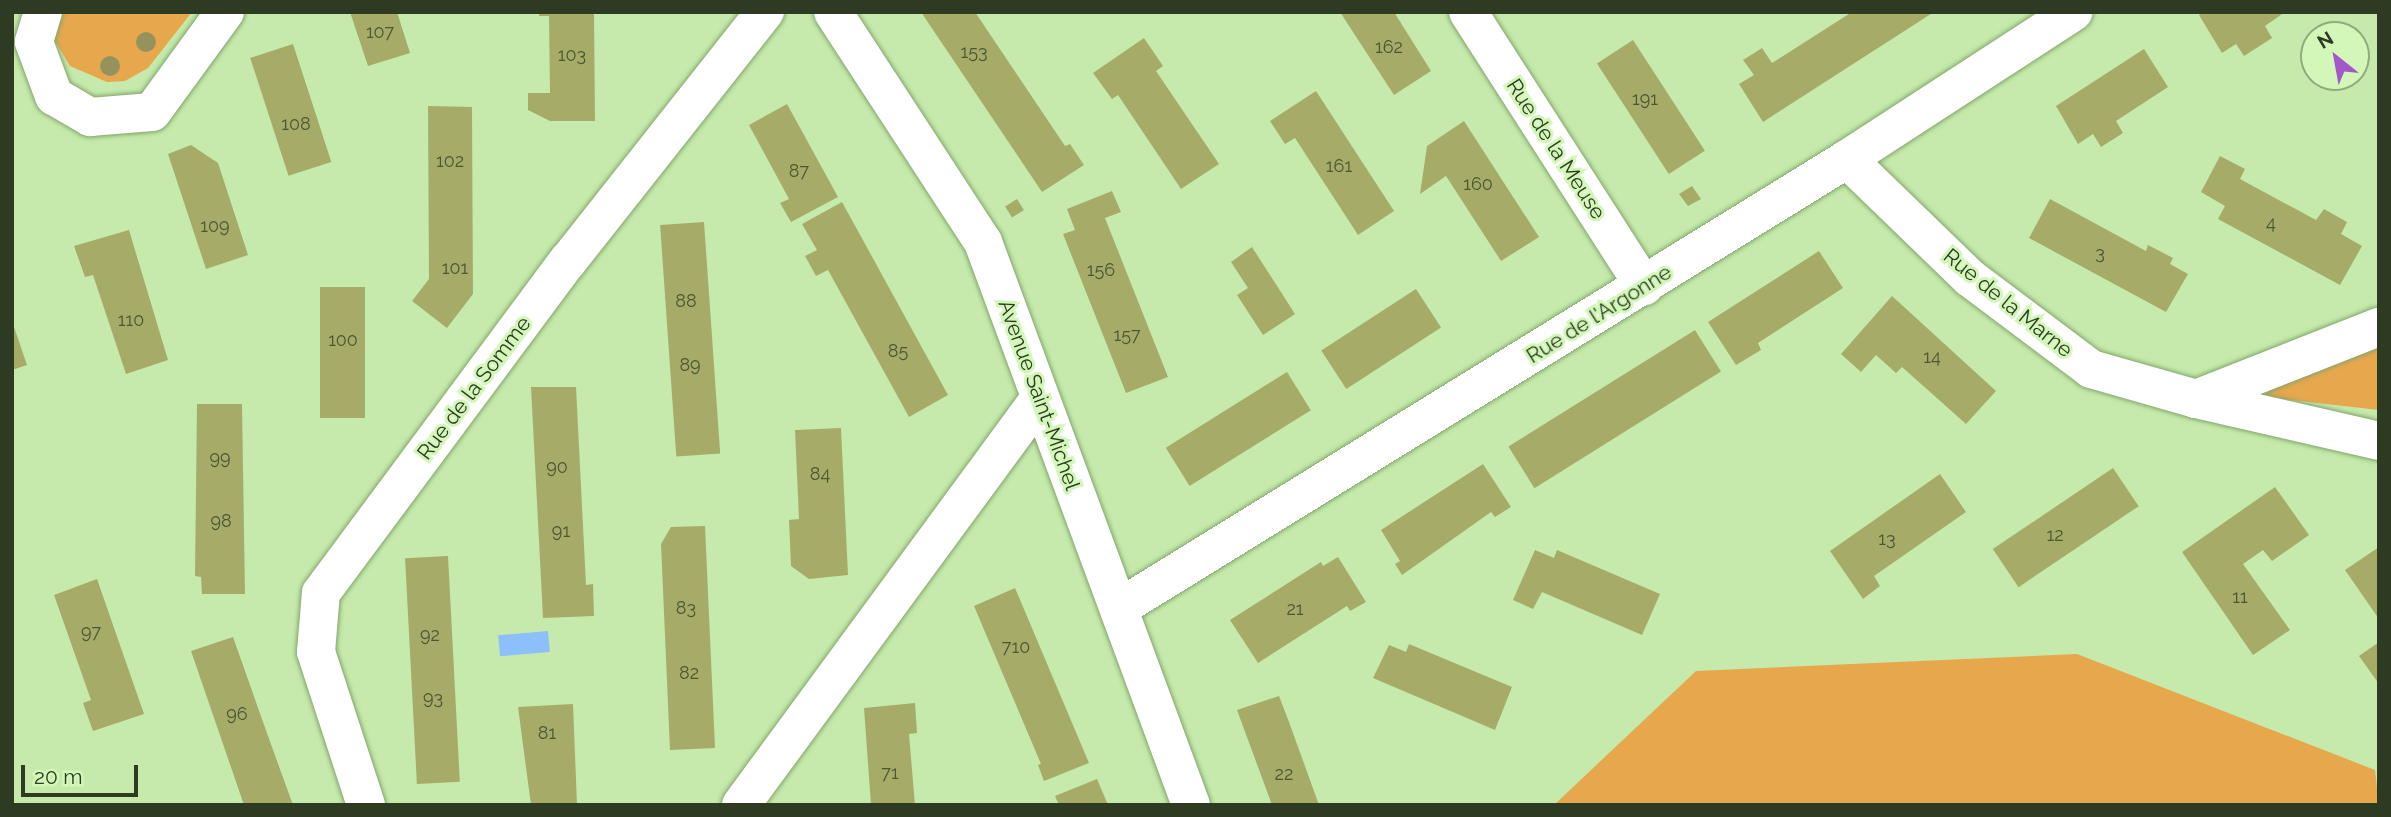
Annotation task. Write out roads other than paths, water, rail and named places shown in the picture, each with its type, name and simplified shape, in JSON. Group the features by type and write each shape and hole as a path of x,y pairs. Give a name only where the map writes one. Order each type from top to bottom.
{"street":[{"path":"43,12 34,42 54,96 90,117 152,112 225,12"},
{"name":"Rue de la Somme","path":"366,805 316,652 321,593 568,261 765,12"},
{"name":"Avenue Saint-Michel","path":"833,12 983,242 1191,805"},
{"name":"Rue de la Meuse","path":"1468,12 1644,286"},
{"name":"Rue de l'Argonne","path":"1119,608 1644,286 1847,159 2073,12"},
{"name":"Rue de la Marne","path":"1847,159 1970,278 2091,369 2196,399 2379,441"},
{"path":"2196,399 2379,327"},
{"path":"741,805 1040,398"}],"water":[{"path":"548,631 550,652 500,656 498,635"}]}
